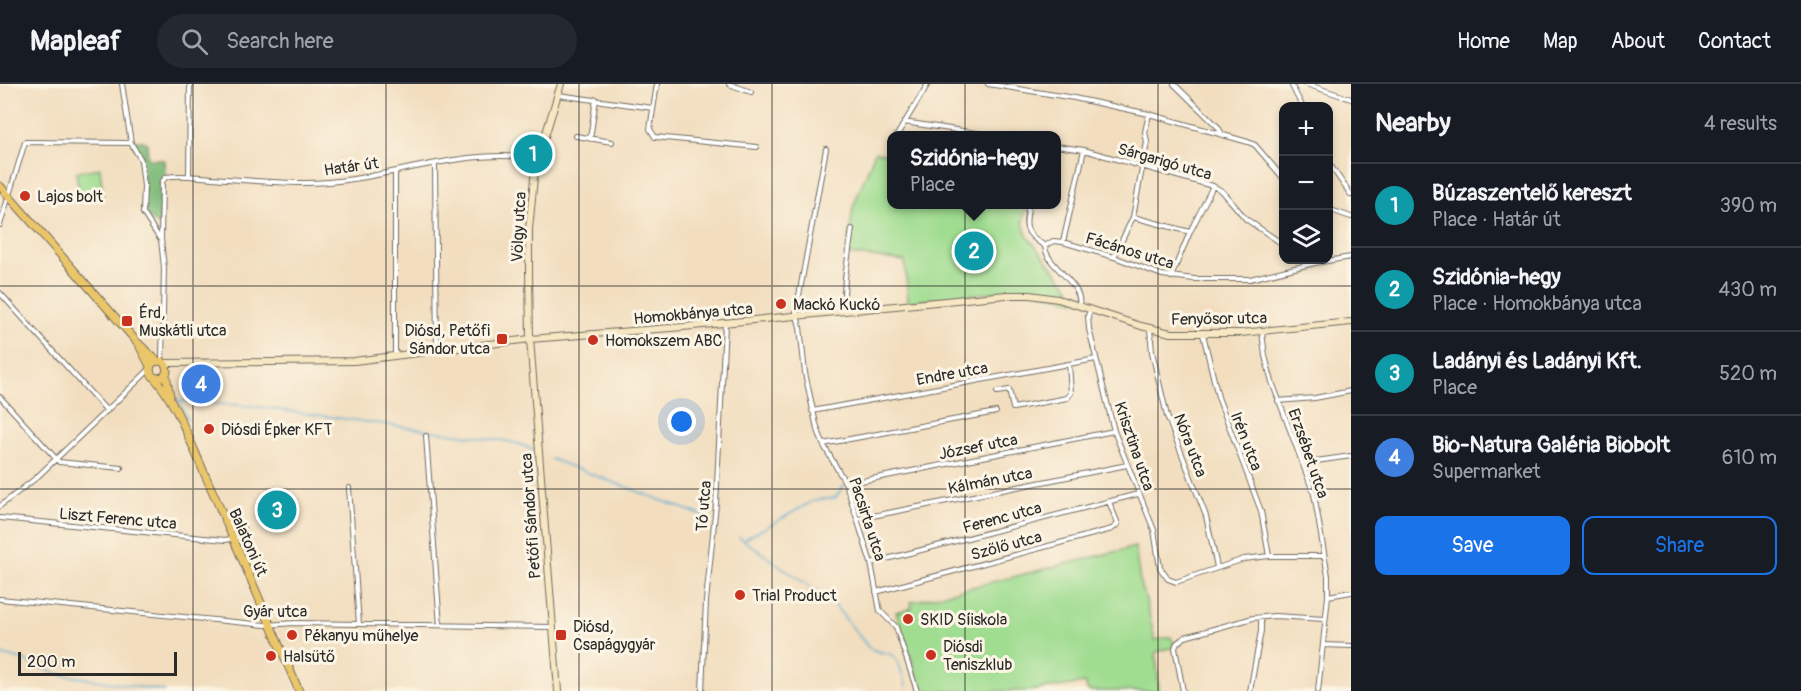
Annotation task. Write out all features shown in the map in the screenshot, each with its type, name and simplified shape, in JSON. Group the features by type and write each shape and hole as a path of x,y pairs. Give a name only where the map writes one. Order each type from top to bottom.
{"main road":[{"path":"0,186 137,342 161,362 150,368 137,342"},
{"name":"Balatoni út","path":"161,362 167,368 166,374 173,404"},
{"name":"Balatoni út","path":"150,368 173,404 299,691"},
{"path":"156,378 166,374"}],"street":[{"path":"122,84 131,144 141,160 144,186 143,213 160,239 163,259 161,362"},
{"path":"189,176 190,84"},
{"name":"Völgy utca","path":"530,339 529,229 538,159 561,84"},
{"path":"657,84 650,129 655,137 757,147"},
{"path":"729,84 751,92"},
{"path":"899,131 928,84"},
{"path":"987,84 1074,98 1149,114 1222,134 1255,145 1279,173"},
{"path":"1174,84 1218,127 1222,134"},
{"path":"1292,84 1300,102"},
{"path":"1306,84 1351,99"},
{"path":"557,95 653,108"},
{"path":"590,140 596,99"},
{"path":"1114,257 1132,217 1149,114"},
{"path":"904,122 963,131"},
{"path":"576,136 612,142"},
{"path":"0,225 25,142 131,144"},
{"name":"Sárgarigó utca","path":"1061,147 1084,150 1213,186 1222,191 1246,219 1279,242"},
{"name":"Pacsirta utca","path":"826,149 796,312 812,411 823,444 846,483 871,563 880,610 893,622 898,632 917,691"},
{"path":"1063,242 1084,150"},
{"name":"Határ út","path":"160,239 162,182 166,177 189,176 318,183 497,156 522,156 538,159"},
{"path":"435,165 437,350"},
{"path":"1333,168 1351,195"},
{"path":"395,172 395,356"},
{"path":"1171,277 1213,186"},
{"path":"1028,209 1025,227 1029,234 1045,246 1047,255 1077,293 1080,300 1079,306"},
{"path":"1332,210 1351,217"},
{"path":"1132,217 1190,232"},
{"path":"843,311 852,229"},
{"name":"Fácános utca","path":"1045,246 1053,241 1063,242 1171,277 1194,279 1250,279 1308,264"},
{"name":"Fácános utca","path":"1333,260 1351,257"},
{"path":"0,293 107,411"},
{"name":"Homokbánya utca","path":"161,362 189,364 334,362 530,339 725,323 1006,295 1044,297 1090,310"},
{"name":"Fenyősor utca","path":"1090,310 1150,329 1171,333 1262,332 1351,322"},
{"name":"Krisztina utca","path":"1090,310 1089,328 1114,431 1154,530 1162,573 1168,579 1176,582 1217,567"},
{"name":"Tó utca","path":"702,691 706,601 716,504 725,323"},
{"name":"Nóra utca","path":"1150,329 1152,352 1164,405 1206,516 1217,567"},
{"name":"Erzsébet utca","path":"1262,332 1267,366 1278,401 1314,494 1324,556 1328,596 1318,691"},
{"name":"Irén utca","path":"1203,334 1218,398 1261,511 1269,556"},
{"name":"Petőfi Sándor utca","path":"530,339 558,691"},
{"name":"Endre utca","path":"812,411 1096,359"},
{"name":"Homokbánya utca","path":"166,374 189,364"},
{"path":"997,392 1009,390 1013,408 1067,398 1071,393 1069,364"},
{"path":"1,503 36,478 56,460 150,368"},
{"path":"1278,401 1315,398 1351,391"},
{"path":"0,397 56,460 62,463 121,468"},
{"path":"823,444 996,412"},
{"name":"József utca","path":"846,483 1114,431"},
{"path":"426,436 440,626"},
{"path":"1302,463 1351,456"},
{"name":"Kálmán utca","path":"858,519 1127,465"},
{"path":"349,488 359,624"},
{"name":"Ferenc utca","path":"871,563 1138,494"},
{"name":"Szőlő utca","path":"876,592 1112,529 1117,526 1118,521 1109,502"},
{"name":"Liszt Ferenc utca","path":"0,518 234,540"},
{"path":"234,540 243,535 243,528"},
{"path":"1217,567 1244,559 1269,556 1324,556"},
{"path":"1328,596 1351,592"},
{"name":"Gyár utca","path":"0,599 271,626 295,623 552,627"},
{"path":"1250,691 1261,631 1261,617"},
{"path":"1182,691 1176,654 1177,643 1185,637 1245,619 1261,617 1324,619"},
{"path":"1323,645 1351,646"}],"green space":[{"path":"134,141 147,143 148,159 164,160 165,174 160,182 160,222 158,225 143,213 144,186 141,157 143,154 135,148 132,143"},
{"path":"875,152 887,154 887,209 1025,209 1023,222 1027,236 1072,291 1075,301 1034,290 908,302 905,261 847,254 853,207"},
{"path":"100,168 103,196 80,199 76,172"},
{"path":"1135,547 1141,588 1155,640 1171,637 1174,644 1171,648 1156,652 1159,691 1088,691 1085,683 1028,691 922,691 896,612 912,608 911,602"}],"waterway":[{"path":"172,387 177,401 251,406 506,441 533,450"},
{"path":"179,401 187,419"},
{"path":"551,459 706,517"},
{"path":"745,539 815,500 835,498 844,486"},
{"path":"739,537 833,603 868,647 890,654 896,659 903,676"},
{"path":"0,654 58,674 164,691"},
{"path":"904,679 907,688"}],"place":[{"name":"Búzaszentelő kereszt","path":"533,154"},
{"name":"Lajos bolt","path":"25,196"},
{"name":"Szidónia-hegy","path":"974,251"},
{"name":"Mackó Kuckó","path":"781,304"},
{"name":"Érd, Muskátli utca","path":"127,321"},
{"name":"Diósd, Petőfi Sándor utca","path":"502,339"},
{"name":"Homokszem ABC","path":"593,340"},
{"name":"Bio-Natura Galéria Biobolt","path":"201,384"},
{"name":"Diósdi Épker KFT","path":"209,429"},
{"name":"Ladányi és Ladányi Kft.","path":"277,510"},
{"name":"Trial Product","path":"740,595"},
{"name":"SKID Síiskola","path":"908,619"},
{"name":"Pékanyu műhelye","path":"292,635"},
{"name":"Diósd, Csapágygyár","path":"561,635"},
{"name":"Diósdi Teniszklub","path":"931,655"},
{"name":"Halsütő","path":"271,656"}]}
